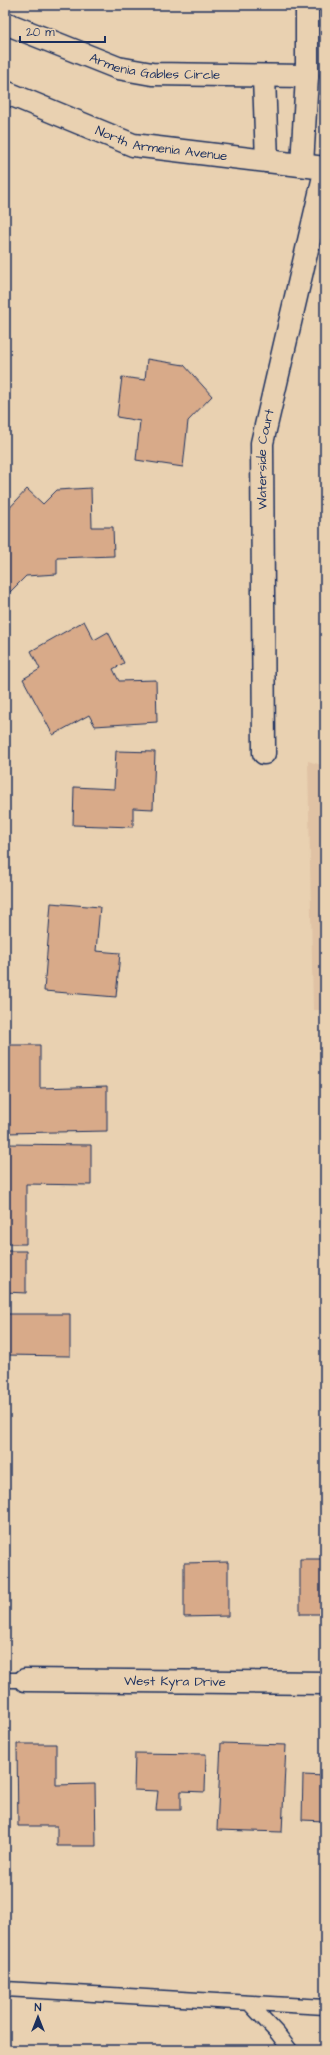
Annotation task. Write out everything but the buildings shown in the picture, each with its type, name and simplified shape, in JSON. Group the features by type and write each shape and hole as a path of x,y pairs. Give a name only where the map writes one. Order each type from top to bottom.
{"street":[{"path":"302,165 307,76 307,5"},
{"name":"Armenia Gables Circle","path":"5,23 118,68 152,74 307,76"},
{"path":"264,76 267,161"},
{"name":"North Armenia Avenue","path":"5,92 133,145 325,168"},
{"name":"Waterside Court","path":"264,753 262,443 325,172"},
{"name":"West Kyra Drive","path":"15,1680 325,1683"}],"lane":[{"path":"5,1989 325,2007"},
{"path":"249,2003 278,2034 290,2050"}],"shaded area":[{"path":"308,761 325,766 325,1010 313,1010"}]}
